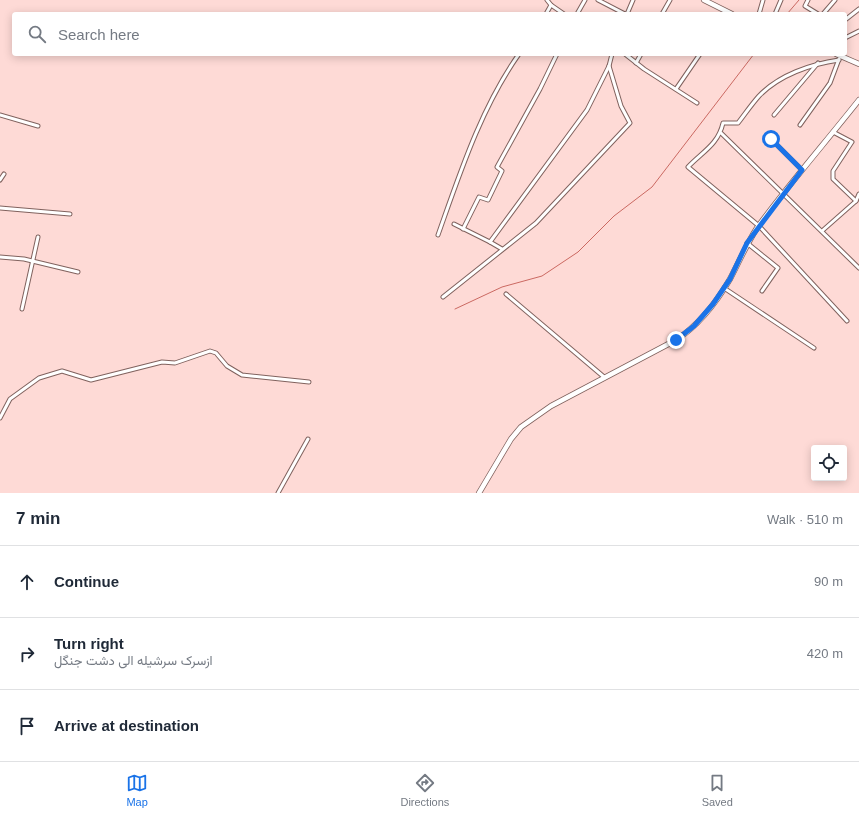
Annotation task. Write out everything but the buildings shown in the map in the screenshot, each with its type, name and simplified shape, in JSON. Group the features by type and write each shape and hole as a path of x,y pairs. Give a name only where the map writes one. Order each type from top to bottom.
{"street":[{"path":"548,0 551,5 561,12"},
{"path":"578,12 585,0"},
{"path":"598,0 622,12"},
{"path":"627,12 633,0"},
{"path":"663,12 670,0"},
{"path":"704,0 715,3 726,12"},
{"path":"760,12 763,0"},
{"path":"776,12 781,0"},
{"path":"808,0 805,6 815,12"},
{"path":"825,12 835,0"},
{"path":"547,12 551,5"},
{"path":"847,18 859,9"},
{"path":"847,37 859,31"},
{"path":"438,235 479,126 504,76 518,56"},
{"path":"463,229 479,197 488,200 502,171 497,167 540,89 556,56"},
{"path":"490,242 581,119 609,66 612,56"},
{"path":"627,56 697,103"},
{"path":"636,63 640,56"},
{"path":"676,89 699,56"},
{"path":"800,125 830,83 838,56"},
{"path":"847,321 759,226 688,167 702,151 711,147 721,133 723,123 738,123 760,95 780,80 838,56 859,64"},
{"path":"774,115 818,63"},
{"path":"443,297 536,223 630,123 621,106 609,66"},
{"path":"479,493 511,439 521,427 550,406 686,333 704,315 730,279 747,243 759,226 783,193 859,100"},
{"path":"0,115 38,126"},
{"path":"833,132 852,142 833,171 832,177 856,201"},
{"path":"721,133 859,268"},
{"path":"771,139 802,170"},
{"path":"0,180 4,174"},
{"path":"822,231 856,201 859,194"},
{"path":"0,208 70,214"},
{"path":"454,224 490,242 502,250"},
{"path":"22,310 38,237"},
{"path":"747,243 778,268 762,291"},
{"path":"0,257 33,261 78,272"},
{"path":"724,288 814,348"},
{"path":"506,294 604,377"},
{"path":"0,418 10,399 39,378 50,374 62,371 91,380 162,362 175,363 210,351 216,353 227,366 242,375 309,382"},
{"path":"278,493 308,439"}],"waterway":[{"path":"789,12 799,0"},
{"path":"455,309 502,287 542,276 578,252 614,216 652,187 752,56"}],"route":[{"path":"676,340 694,326 713,304 730,279 747,243 783,193 802,170 771,139"}]}
